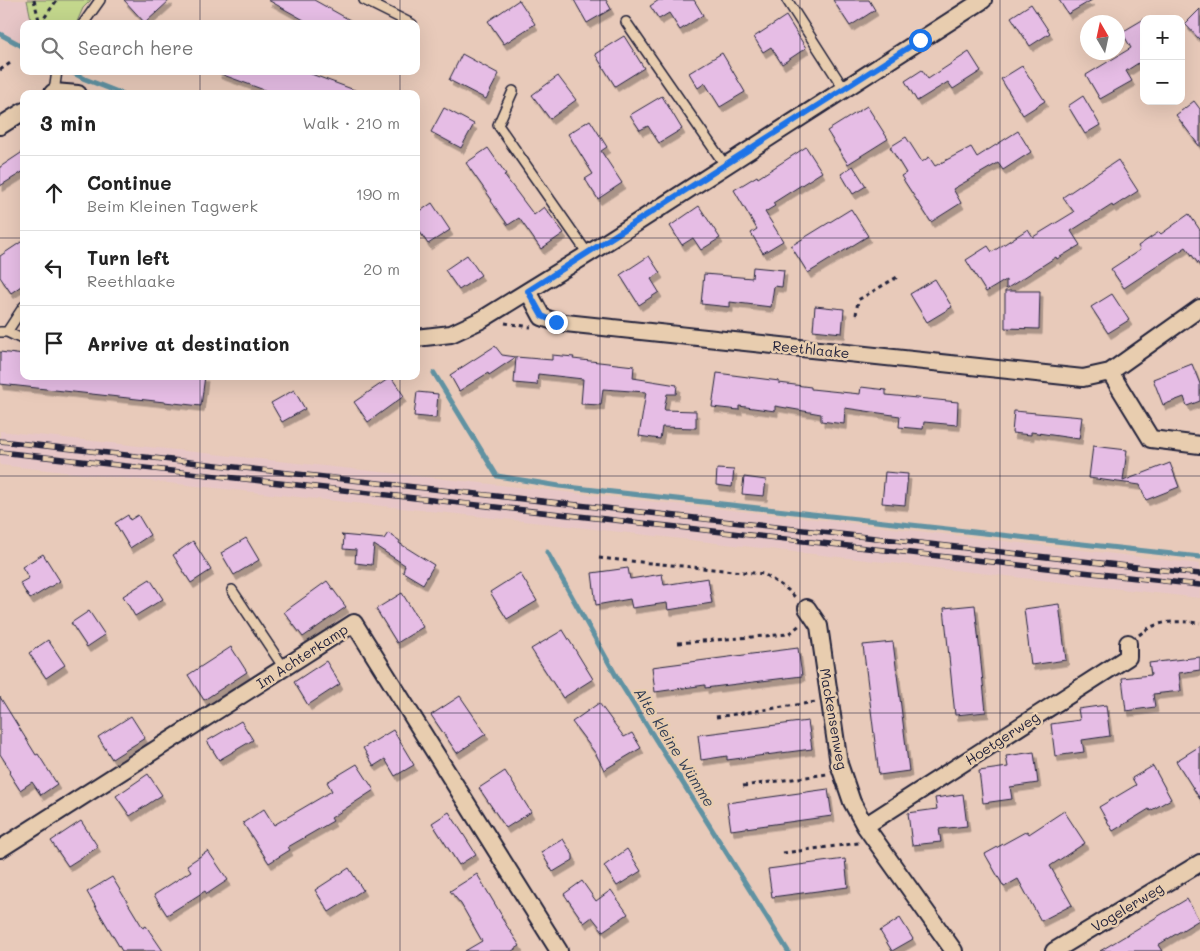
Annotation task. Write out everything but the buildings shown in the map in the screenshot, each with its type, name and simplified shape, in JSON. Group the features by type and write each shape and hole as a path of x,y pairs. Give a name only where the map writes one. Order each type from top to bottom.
{"street":[{"path":"420,338 451,334 481,320 588,254 844,89 965,5 983,0"},
{"path":"0,126 20,114"},
{"path":"528,291 542,316 556,322"},
{"path":"1200,308 1110,372 1151,439 1200,445"},
{"name":"Reethlaake","path":"556,322 1083,378 1110,372"},
{"name":"Mackensenweg","path":"809,611 819,626 842,772 852,802 868,830 954,951"},
{"name":"Im Achterkamp","path":"0,849 354,623 559,951"},
{"name":"Hoetgerweg","path":"868,830 1128,657 1128,643"},
{"name":"Vogelerweg","path":"1054,951 1200,864"}],"lane":[{"path":"86,20 100,0"},
{"path":"364,0 404,20"},
{"path":"787,0 844,89"},
{"path":"626,22 725,165"},
{"path":"54,90 57,75"},
{"path":"513,90 498,125 588,254"},
{"path":"20,311 3,332 20,338"},
{"path":"232,590 284,668"}],"path":[{"path":"34,0 39,20"},
{"path":"43,20 58,0"},
{"path":"0,70 12,62"},
{"path":"856,315 858,300 899,276"},
{"path":"481,320 538,328 556,322"},
{"path":"600,558 764,574 788,590 809,611 789,634 678,642"},
{"path":"1128,643 1148,628 1174,620 1200,623"},
{"path":"716,717 830,700"},
{"path":"743,786 842,772"},
{"path":"783,853 858,844 868,830"}],"shaded area":[{"path":"0,0 27,0 31,20 20,20 20,40 0,33"},
{"path":"0,431 824,520 1200,564 1200,598 541,523 0,465"}],"green space":[{"path":"27,0 91,0 83,8 78,20 31,20"}],"waterway":[{"name":"Alte kleine Wümme","path":"0,34 20,45"},
{"name":"Alte kleine Wümme","path":"78,75 113,90"},
{"path":"434,373 497,476 559,486 1200,557"},
{"name":"Alte kleine Wümme","path":"547,552 619,681 788,951"}],"railway":[{"path":"0,441 1200,574"},
{"path":"0,452 1200,585"}],"route":[{"path":"556,322 542,316 528,291 920,40"}]}
